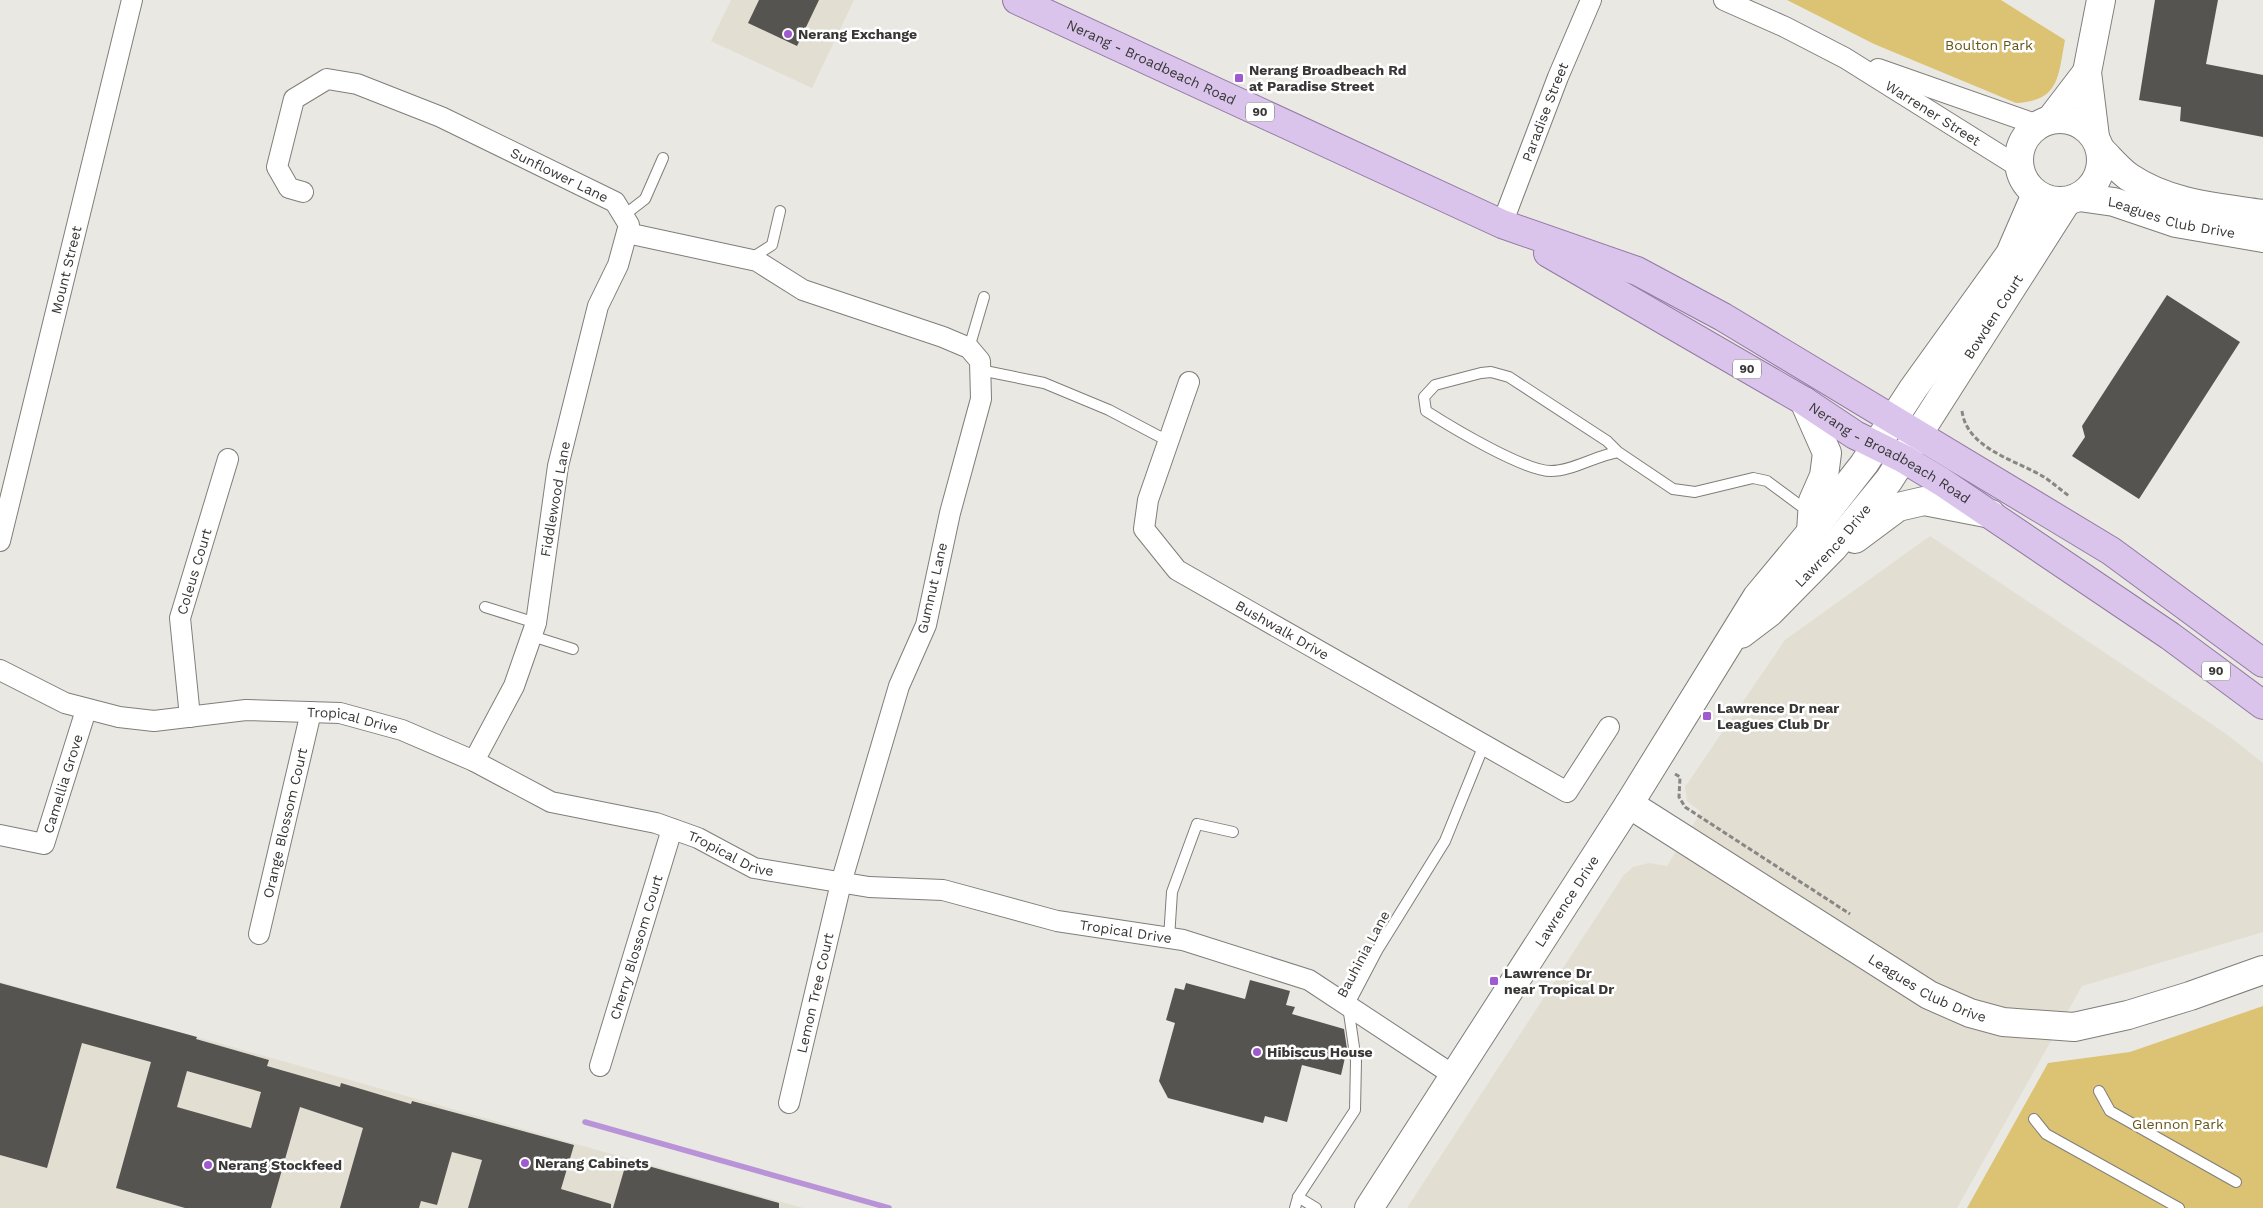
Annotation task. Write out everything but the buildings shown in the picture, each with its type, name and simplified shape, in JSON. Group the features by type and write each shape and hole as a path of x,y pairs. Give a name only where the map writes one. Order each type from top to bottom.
{"main road":[{"name":"Nerang - Broadbeach Road","path":"1017,0 1502,224 1637,271 1723,317 2112,551 2263,663"},
{"name":"Nerang - Broadbeach Road","path":"1502,224 1581,274 1804,401 1855,434 1904,459 1991,514 2170,636 2263,705"}],"street":[{"name":"Mount Street","path":"0,541 132,0"},
{"name":"Paradise Street","path":"1502,224 1558,78 1591,0"},
{"name":"Warrener Street","path":"1724,0 1785,27 1845,58 2019,167"},
{"path":"2087,72 2044,122 2022,142 2019,153 2019,167 2025,183 2036,194 2052,201 2073,199 2091,188 2099,176 2102,164 2087,72 2101,0"},
{"name":"Warrener Street","path":"1845,58 2044,122"},
{"name":"Sunflower Lane","path":"303,192 289,188 277,166 283,137 294,99 327,80 358,84 441,117 615,202 625,224"},
{"path":"2044,122 2061,118 2078,122 2098,143"},
{"name":"Leagues Club Drive","path":"2098,143 2128,176 2156,192 2182,202 2263,214"},
{"name":"Bowden Court","path":"1893,419 2010,254 2036,194"},
{"name":"Leagues Club Drive","path":"2073,199 2114,202 2176,223 2263,238"},
{"name":"Bowden Court","path":"1919,434 2073,199"},
{"path":"625,224 757,262 804,290 943,337 969,348"},
{"name":"Fiddlewood Lane","path":"474,761 514,686 534,629 558,466 598,306 618,265 625,224"},
{"name":"Gumnut Lane","path":"842,883 899,686 926,625 950,514 981,399 980,362 969,348"},
{"name":"Bushwalk Drive","path":"1189,382 1148,500 1144,529 1177,570 1567,792 1609,727"},
{"path":"1804,401 1827,453 1824,476 1813,501 1812,523"},
{"name":"Lawrence Drive","path":"1369,1208 1630,804 1757,597 1812,523 1876,445 1893,419"},
{"name":"Lawrence Drive","path":"1730,643 1770,612 1833,548 1904,459 1919,434"},
{"name":"Coleus Court","path":"190,717 180,618 228,459"},
{"path":"1833,548 1862,536 1875,523 1898,507 1909,504 1924,501 1991,514"},
{"name":"Tropical Drive","path":"0,670 65,702 86,710 119,717 154,721 246,710 340,713 402,730 474,761 551,802 656,822 698,838 754,868 869,888 943,890 1057,921 1183,940 1309,980 1453,1076"},
{"name":"Camellia Grove","path":"0,835 44,844 86,710"},
{"name":"Orange Blossom Court","path":"259,934 311,712"},
{"name":"Leagues Club Drive","path":"1630,804 1929,996 1970,1013 2004,1022 2074,1027 2128,1015 2190,996 2263,970"},
{"name":"Cherry Blossom Court","path":"600,1066 672,829"},
{"name":"Lemon Tree Court","path":"789,1103 842,883"}],"lane":[{"path":"625,224 645,199 663,158"},
{"path":"750,260 772,246 780,212"},
{"path":"969,348 984,297"},
{"path":"980,370 1044,383 1109,410 1168,441"},
{"path":"1618,452 1600,455 1566,469 1551,471 1526,466 1426,411 1424,397 1435,385 1481,373 1499,374 1509,377 1607,440 1618,452 1673,489 1695,492 1753,478 1768,481 1812,523"},
{"path":"485,607 573,649"},
{"name":"Bauhinia Lane","path":"1295,1208 1298,1197 1355,1110 1356,1061 1348,1006 1378,949 1445,841 1484,745"},
{"path":"1169,938 1172,892 1197,824 1233,832"},
{"path":"2099,1091 2110,1111 2236,1182"},
{"path":"2034,1120 2046,1134 2179,1208"},
{"path":"1298,1197 1316,1208"}],"path":[{"path":"1962,404 1962,413"},
{"path":"1655,762 1680,777 1679,797 1686,807 1856,918"}],"shaded area":[{"path":"731,0 854,0 812,88 711,41"},
{"path":"1930,536 2225,733 2263,763 2263,932 2082,986 1957,1208 1407,1208 1623,876 1633,867 1649,863 1667,866 1701,812 1687,801 1685,787 1785,640"},
{"path":"0,982 197,1037 803,1208 0,1208"}],"green space":[{"name":"Boulton Park","path":"1787,0 2001,0 2065,40 2061,65 2049,92 2030,101 2016,103 1874,44"},
{"name":"Glennon Park","path":"2263,1006 2263,1208 1967,1208 2048,1063 2130,1052"}],"waterway":[{"path":"585,1122 889,1208"}],"place":[{"name":"Nerang Exchange","path":"788,34"},
{"name":"Nerang Broadbeach Rd at Paradise Street","path":"1239,78"},
{"name":"Lawrence Dr near Leagues Club Dr","path":"1707,716"},
{"name":"Lawrence Dr near Tropical Dr","path":"1494,981"},
{"name":"Hibiscus House","path":"1257,1052"},
{"name":"Nerang Cabinets","path":"525,1163"},
{"name":"Nerang Stockfeed","path":"208,1165"}]}
